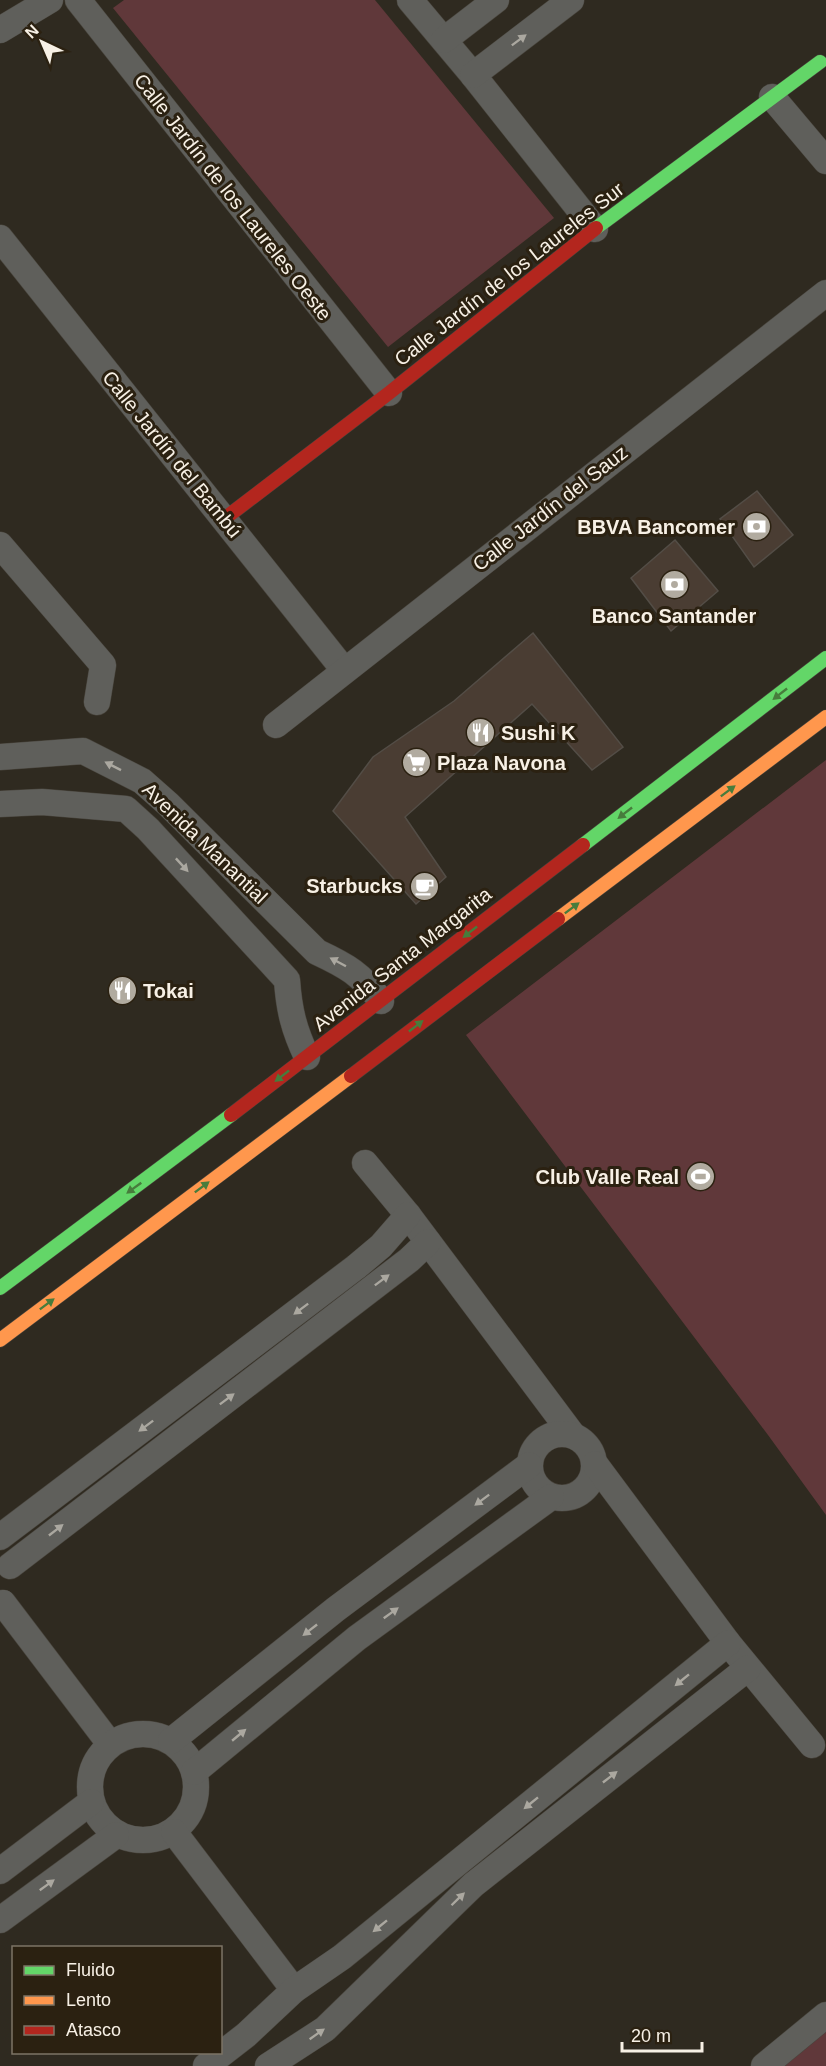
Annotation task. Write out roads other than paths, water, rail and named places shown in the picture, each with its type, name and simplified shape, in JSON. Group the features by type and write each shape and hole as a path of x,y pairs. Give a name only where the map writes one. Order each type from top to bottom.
{"main road":[{"name":"Calle Jardín de los Laureles Sur","path":"224,519 389,393 595,229 820,62"},
{"name":"Avenida Santa Margarita","path":"0,1288 307,1057 383,1006 826,658"},
{"path":"0,1340 87,1267 278,1130 826,717"},
{"path":"278,1130 306,1101 379,1040"},
{"path":"85,1240 175,1171 198,1141"}],"street":[{"path":"0,30 50,0"},
{"name":"Calle Jardín de los Laureles Oeste","path":"78,0 389,393"},
{"path":"410,0 473,75 595,229"},
{"path":"444,40 496,0"},
{"path":"473,75 571,0"},
{"path":"772,97 826,161"},
{"name":"Calle Jardín del Bambú","path":"0,238 344,670"},
{"name":"Calle Jardín del Sauz","path":"276,725 826,293"},
{"path":"0,547 103,665 97,702"},
{"name":"Avenida Manantial","path":"0,757 83,751 142,781 183,818 317,952 344,964 366,981 383,1006"},
{"name":"Avenida Manantial","path":"0,804 42,802 126,809 161,843 287,980 289,1007 295,1031 307,1057"},
{"path":"161,843 183,818"},
{"path":"365,1163 408,1215 572,1434 584,1441 592,1451 595,1464 592,1480 582,1493 567,1499 551,1497 535,1485 529,1465 533,1450 543,1439 556,1434 572,1434"},
{"path":"0,1537 356,1267 381,1246 408,1215"},
{"path":"110,1744 1,1604 11,1585 5,1559 196,1423 409,1260 428,1242"},
{"path":"178,1401 196,1423"},
{"path":"595,1464 728,1643 812,1745"},
{"path":"171,1741 336,1610 529,1465"},
{"path":"194,1772 357,1638 551,1497"},
{"path":"336,1610 357,1638"},
{"path":"222,2054 246,2035 294,1990 327,1967 728,1643"},
{"path":"268,2066 325,2029 473,1885 748,1668"},
{"path":"151,1734 171,1741 186,1754 194,1772 196,1789 194,1805 186,1820 174,1832 156,1840 135,1841 116,1835 100,1821 91,1802 89,1781 96,1760 110,1744 129,1735 151,1734"},
{"path":"0,1871 91,1802"},
{"path":"174,1832 294,1990"},
{"path":"494,1833 510,1856"},
{"path":"0,1920 116,1835"},
{"path":"327,1967 344,1980 354,2000"},
{"path":"764,2066 826,2014"},
{"path":"267,2015 273,2036 293,2049"},
{"path":"206,2066 221,2054"}],"place":[{"name":"BBVA Bancomer","path":"756,527"},
{"name":"Banco Santander","path":"674,585"},
{"name":"Sushi K","path":"480,733"},
{"name":"Plaza Navona","path":"416,763"},
{"name":"Starbucks","path":"424,886"},
{"name":"Tokai","path":"122,991"},
{"name":"Club Valle Real","path":"700,1177"}]}
